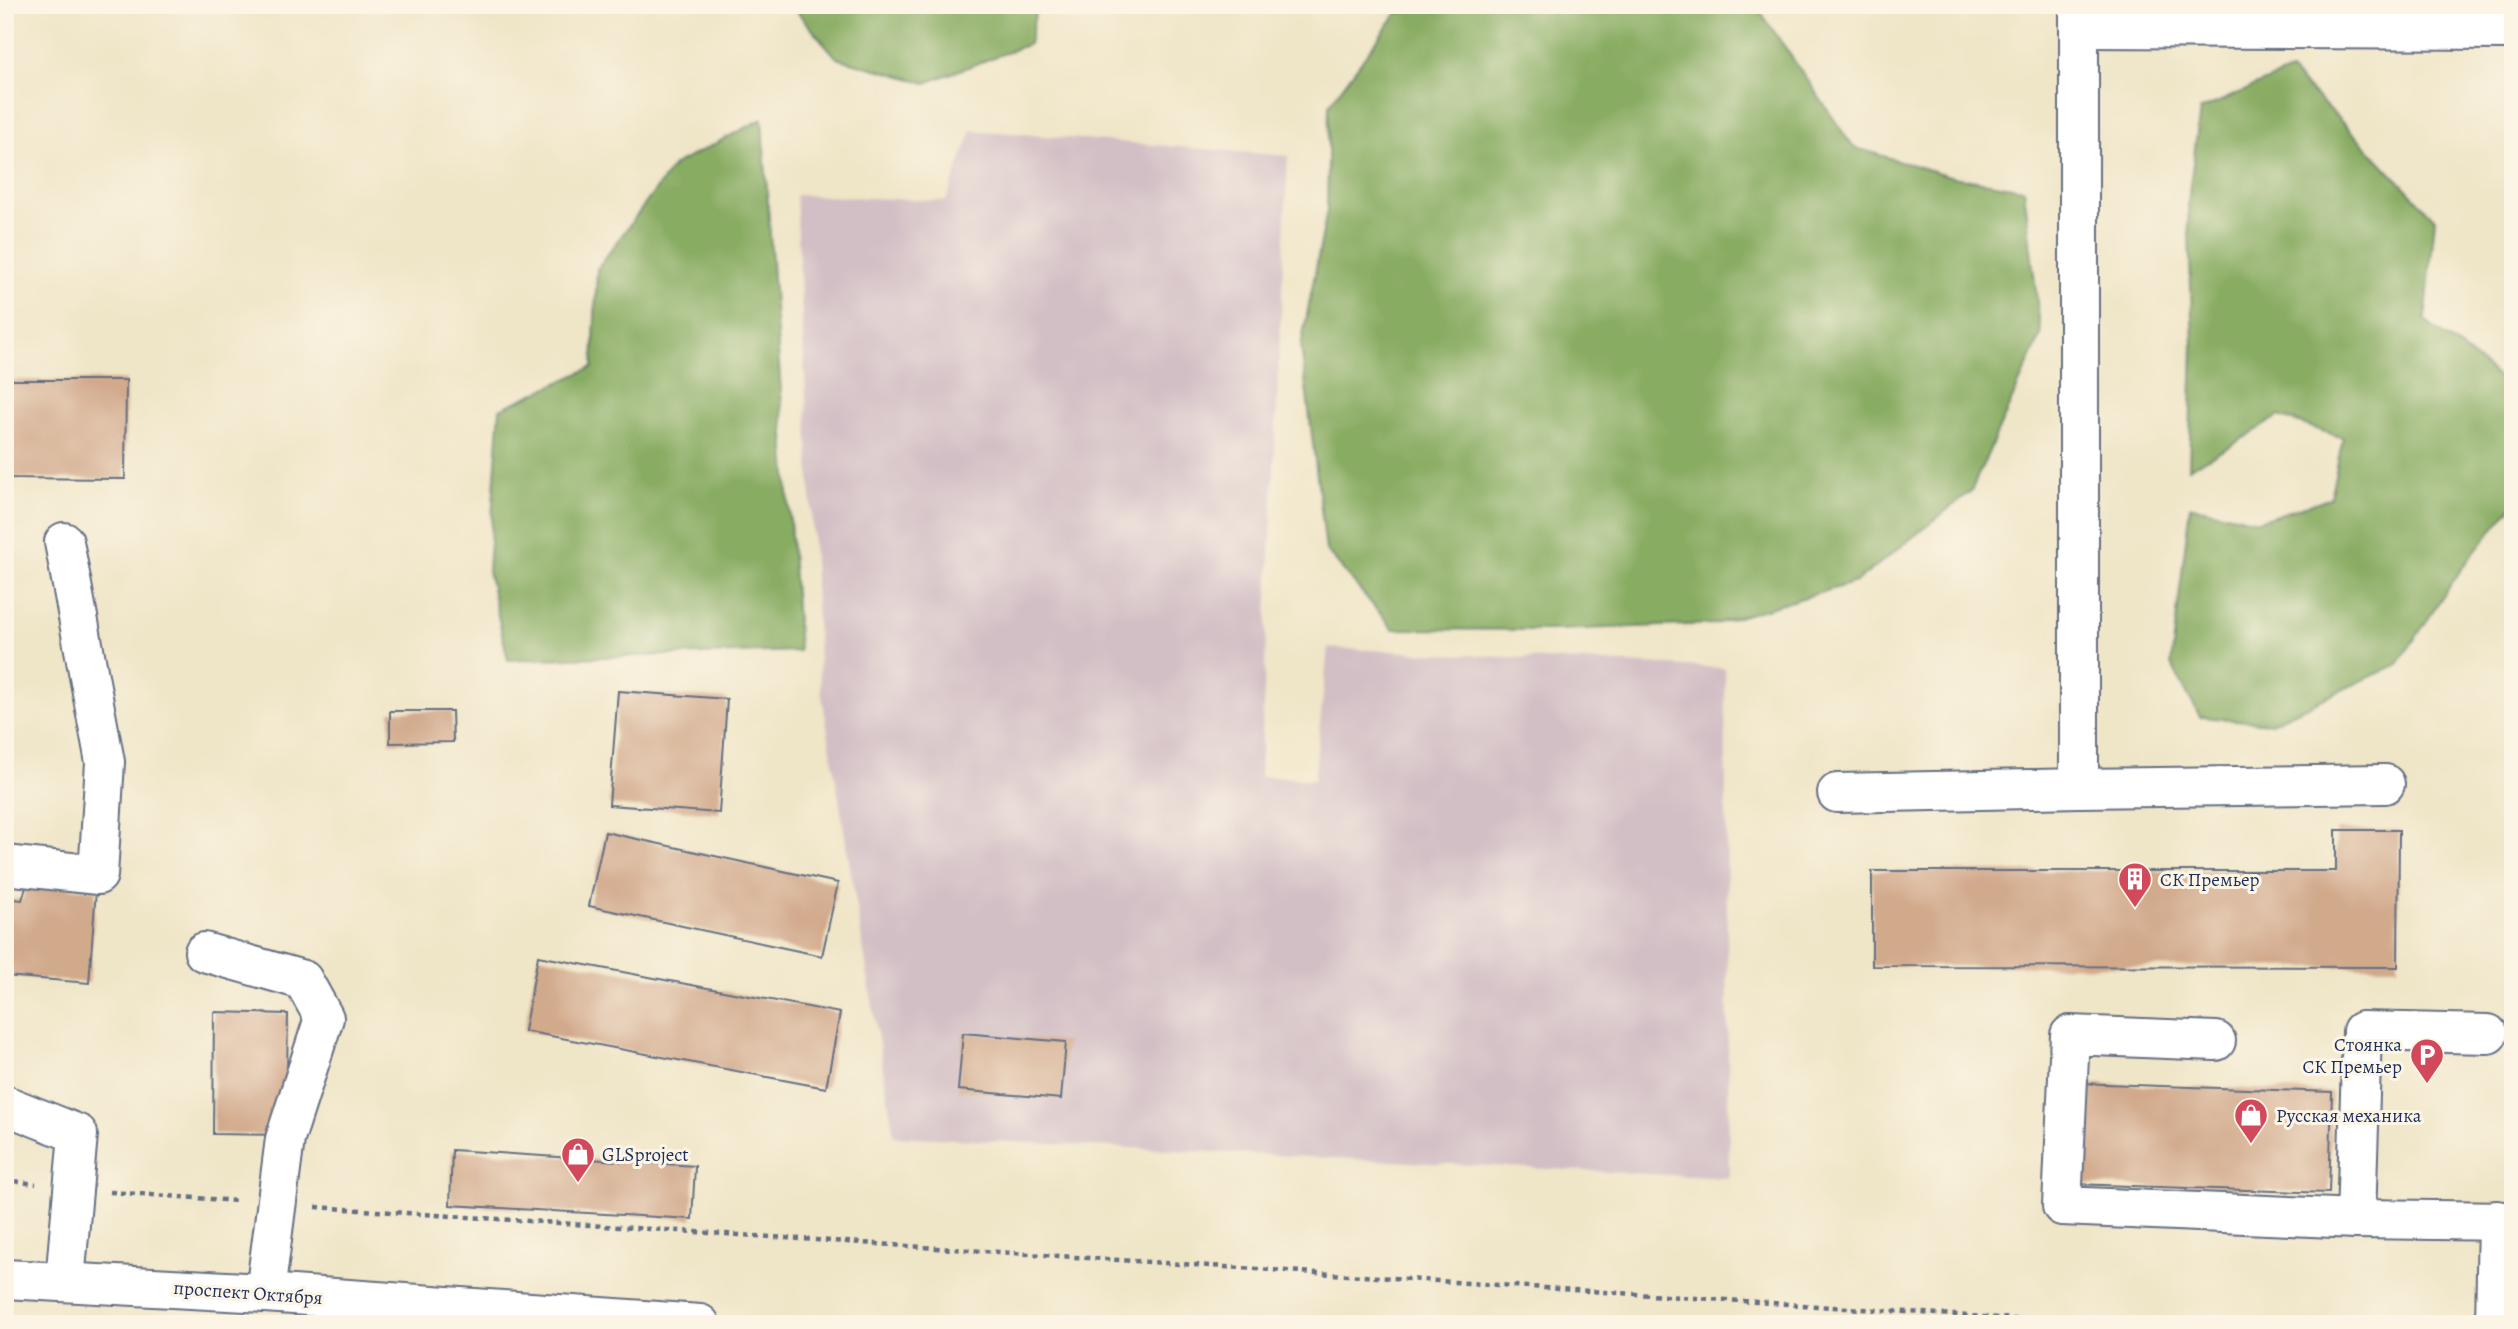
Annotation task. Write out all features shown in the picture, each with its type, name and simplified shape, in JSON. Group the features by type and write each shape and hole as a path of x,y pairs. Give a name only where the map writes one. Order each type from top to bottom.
{"street":[{"path":"2079,788 2079,17 2513,30"},
{"path":"5,865 98,875 105,762 64,542"},
{"path":"1837,793 2385,784"},
{"path":"204,952 303,980 324,1018 285,1139 265,1293"},
{"path":"2356,1219 2362,1031 2488,1034"},
{"path":"2216,1041 2070,1035 2062,1206 2356,1219 2505,1221 2496,1324"},
{"path":"5,1105 78,1134 65,1282"},
{"name":"проспект Октября","path":"5,1279 265,1293 700,1324"}],"path":[{"path":"5,1180 73,1189 276,1204 2090,1324"}],"shaded area":[{"path":"972,130 1288,156 1260,776 1314,780 1328,648 1725,668 1729,1178 894,1136 820,683 796,195 946,201"}],"green space":[{"path":"800,5 1037,5 1029,44 926,83 837,58 798,13"},
{"path":"1431,5 1756,5 1853,147 1953,177 2024,189 2041,335 1971,491 1856,582 1715,624 1554,630 1393,629 1326,550 1301,346 1327,211 1329,105 1397,13"},
{"path":"2290,71 2435,219 2425,321 2513,388 2513,505 2464,565 2398,664 2271,723 2200,717 2171,664 2190,506 2258,521 2330,498 2343,438 2279,416 2189,468 2193,347 2188,202 2200,110"},
{"path":"762,119 799,651 508,660 488,571 500,409 593,367 597,269 674,165"}],"building":[{"path":"5,380 126,380 125,479 5,478"},
{"path":"618,691 727,699 719,813 609,805"},
{"path":"390,711 452,711 453,742 390,743"},
{"name":"СК Премьер","path":"2336,830 2399,830 2398,967 1872,966 1872,871 2336,871"},
{"path":"605,832 838,883 822,956 589,906"},
{"path":"27,884 96,890 89,983 5,976 5,898 22,900"},
{"path":"538,956 840,1013 826,1088 524,1031"},
{"path":"214,1012 288,1014 286,1135 213,1134"},
{"path":"963,1033 1066,1042 1061,1099 958,1090"},
{"path":"2077,1083 2332,1092 2329,1193 2074,1184"},
{"path":"452,1150 695,1166 692,1219 450,1205"}],"place":[{"name":"СК Премьер","path":"2135,909"},
{"name":"Стоянка СК Премьер","path":"2427,1085"},
{"name":"Русская механика","path":"2251,1145"},
{"name":"GLSproject","path":"578,1184"}]}
